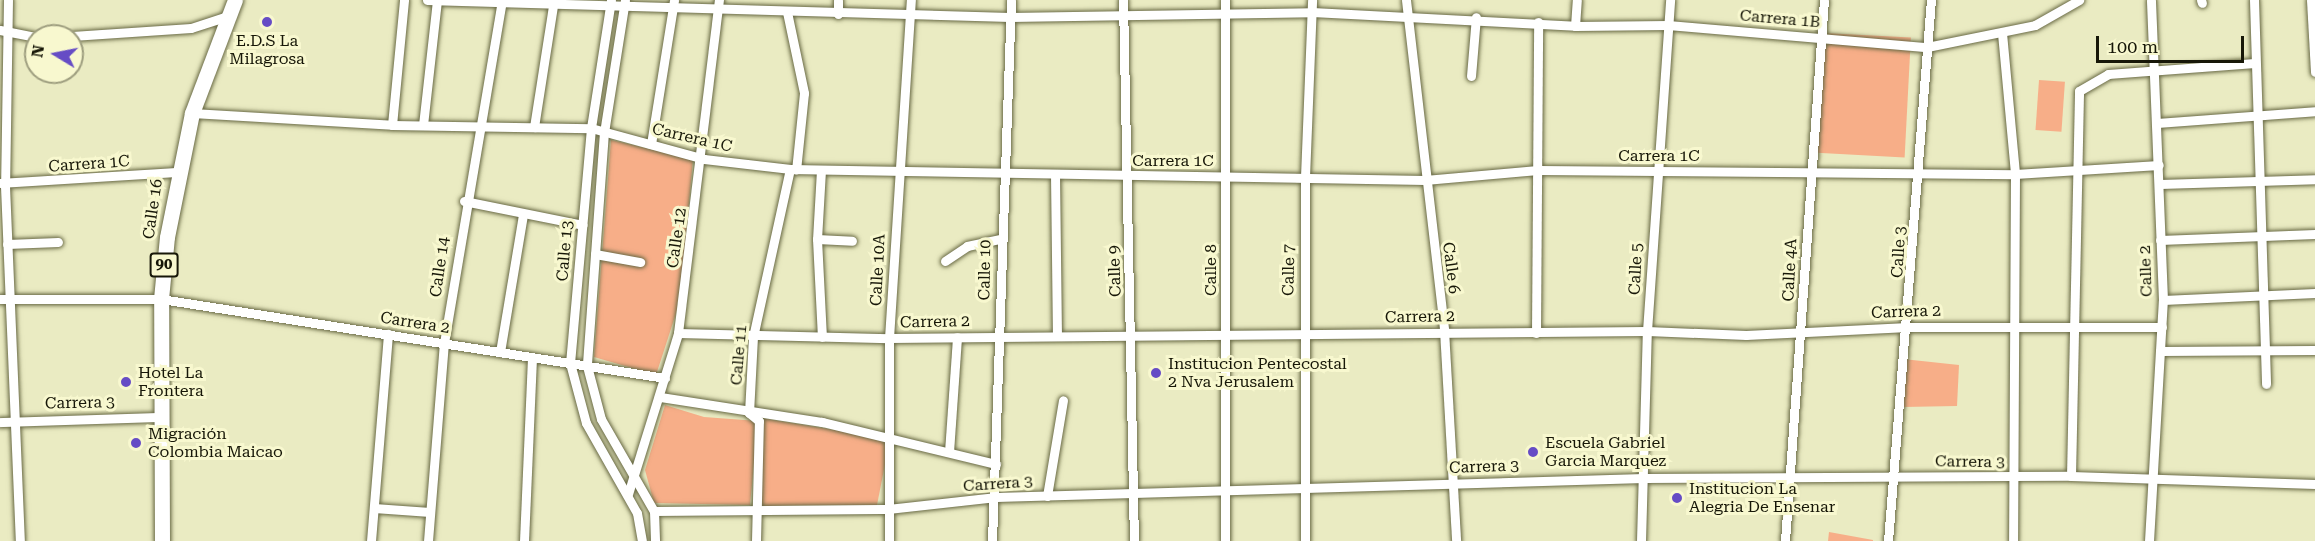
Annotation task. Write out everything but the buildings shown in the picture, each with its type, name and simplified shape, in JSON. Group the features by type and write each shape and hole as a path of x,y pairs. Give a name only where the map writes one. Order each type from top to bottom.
{"highway":[{"name":"Calle 16","path":"162,541 161,298 176,172 192,113 235,0"}],"street":[{"path":"8,0 3,31 2,185 7,244 4,299 20,541"},
{"path":"392,125 404,0"},
{"name":"Carrera 1B","path":"427,0 718,5 771,12 1010,17 1225,10 1476,17 1575,26 1668,25 1927,47 2035,25 2079,0"},
{"path":"423,125 437,0"},
{"path":"771,12 772,0"},
{"path":"838,0 838,14"},
{"name":"Calle 10A","path":"889,541 888,509 892,437 890,338 898,168 911,0"},
{"name":"Calle 10","path":"992,541 996,497 1002,172 1011,0"},
{"name":"Calle 9","path":"1123,0 1132,336 1134,541"},
{"name":"Calle 8","path":"1225,0 1225,541"},
{"name":"Calle 7","path":"1305,541 1303,336 1305,177 1312,0"},
{"name":"Calle 6","path":"1406,0 1444,330 1456,541"},
{"path":"1575,26 1577,0"},
{"name":"Calle 5","path":"1641,541 1647,331 1670,0"},
{"name":"Calle 4A","path":"1785,541 1788,476 1802,332 1809,171 1824,0"},
{"name":"Calle 3","path":"1888,541 1908,327 1931,0"},
{"name":"Calle 2","path":"2149,541 2163,300 2156,66 2151,0"},
{"path":"2254,0 2266,384"},
{"path":"2311,0 2315,72"},
{"name":"Calle 14","path":"428,541 444,343 464,201 502,1"},
{"path":"534,127 554,2"},
{"name":"Calle 13","path":"611,3 591,128 570,363 586,423 628,494"},
{"name":"Calle 13","path":"624,3 604,132 587,366 601,419 635,475"},
{"path":"651,144 673,4"},
{"name":"Calle 12","path":"628,494 678,333 704,159 718,5"},
{"name":"Calle 11","path":"756,541 759,421 749,413 753,337 793,170 804,93 787,12"},
{"path":"84,35 191,28 229,16"},
{"path":"1471,76 1476,17"},
{"path":"1536,333 1538,22"},
{"path":"3,31 24,35"},
{"path":"2002,33 2020,174 2014,325 2013,541"},
{"path":"2069,477 2074,168 2082,85 2108,74 2156,66 2255,63"},
{"path":"2157,123 2256,118 2315,111"},
{"name":"Carrera 1C","path":"192,113 392,125 591,128 704,159 793,170 898,168 1128,176 1226,175 1425,180 1538,170 1920,171 2020,174 2074,168 2159,165"},
{"path":"821,170 817,239 822,338"},
{"name":"Carrera 1C","path":"2,185 176,172"},
{"path":"1055,174 1057,334"},
{"path":"2160,183 2315,179"},
{"path":"464,201 583,225"},
{"path":"500,352 523,214"},
{"path":"2160,240 2315,234"},
{"path":"817,239 852,241"},
{"path":"945,261 967,246 1000,239"},
{"path":"7,244 58,242"},
{"path":"595,254 640,262"},
{"path":"2163,300 2315,293"},
{"name":"Carrera 2","path":"4,299 161,298 665,378"},
{"name":"Carrera 2","path":"678,333 822,338 1057,334 1226,337 1444,330 1536,333 1802,332 2014,325 2162,327"},
{"path":"371,541 388,334"},
{"path":"949,452 957,337"},
{"path":"2160,351 2315,350"},
{"path":"524,541 532,357"},
{"name":"Carrera 3","path":"660,397 892,437 996,464"},
{"path":"1047,496 1063,400"},
{"name":"Carrera 3","path":"0,422 13,419 161,417"},
{"path":"635,475 654,511 655,541"},
{"name":"Carrera 3","path":"654,511 888,509 996,497 1304,492 1453,483 1644,478 2069,477 2151,483 2315,484"},
{"path":"628,494 642,541"},
{"path":"374,507 430,512"}],"shaded area":[{"path":"1823,33 1911,38 1905,157 1817,153"},
{"path":"2039,80 2065,82 2061,132 2036,130"},
{"path":"611,140 693,159 680,301 656,375 594,357"},
{"path":"1903,359 1959,365 1957,406 1903,407"},
{"path":"665,405 704,417 758,421 750,505 654,503 645,470"},
{"path":"761,418 890,439 877,505 758,506"},
{"path":"1829,532 1873,540 1873,541 1828,541"}],"place":[{"name":"E.D.S La Milagrosa","path":"267,22"},
{"name":"Institucion Pentecostal 2 Nva Jerusalem","path":"1156,373"},
{"name":"Hotel La Frontera","path":"126,382"},
{"name":"Migración Colombia Maicao","path":"136,443"},
{"name":"Escuela Gabriel Garcia Marquez","path":"1533,452"},
{"name":"Institucion La Alegria De Ensenar","path":"1677,498"}]}
